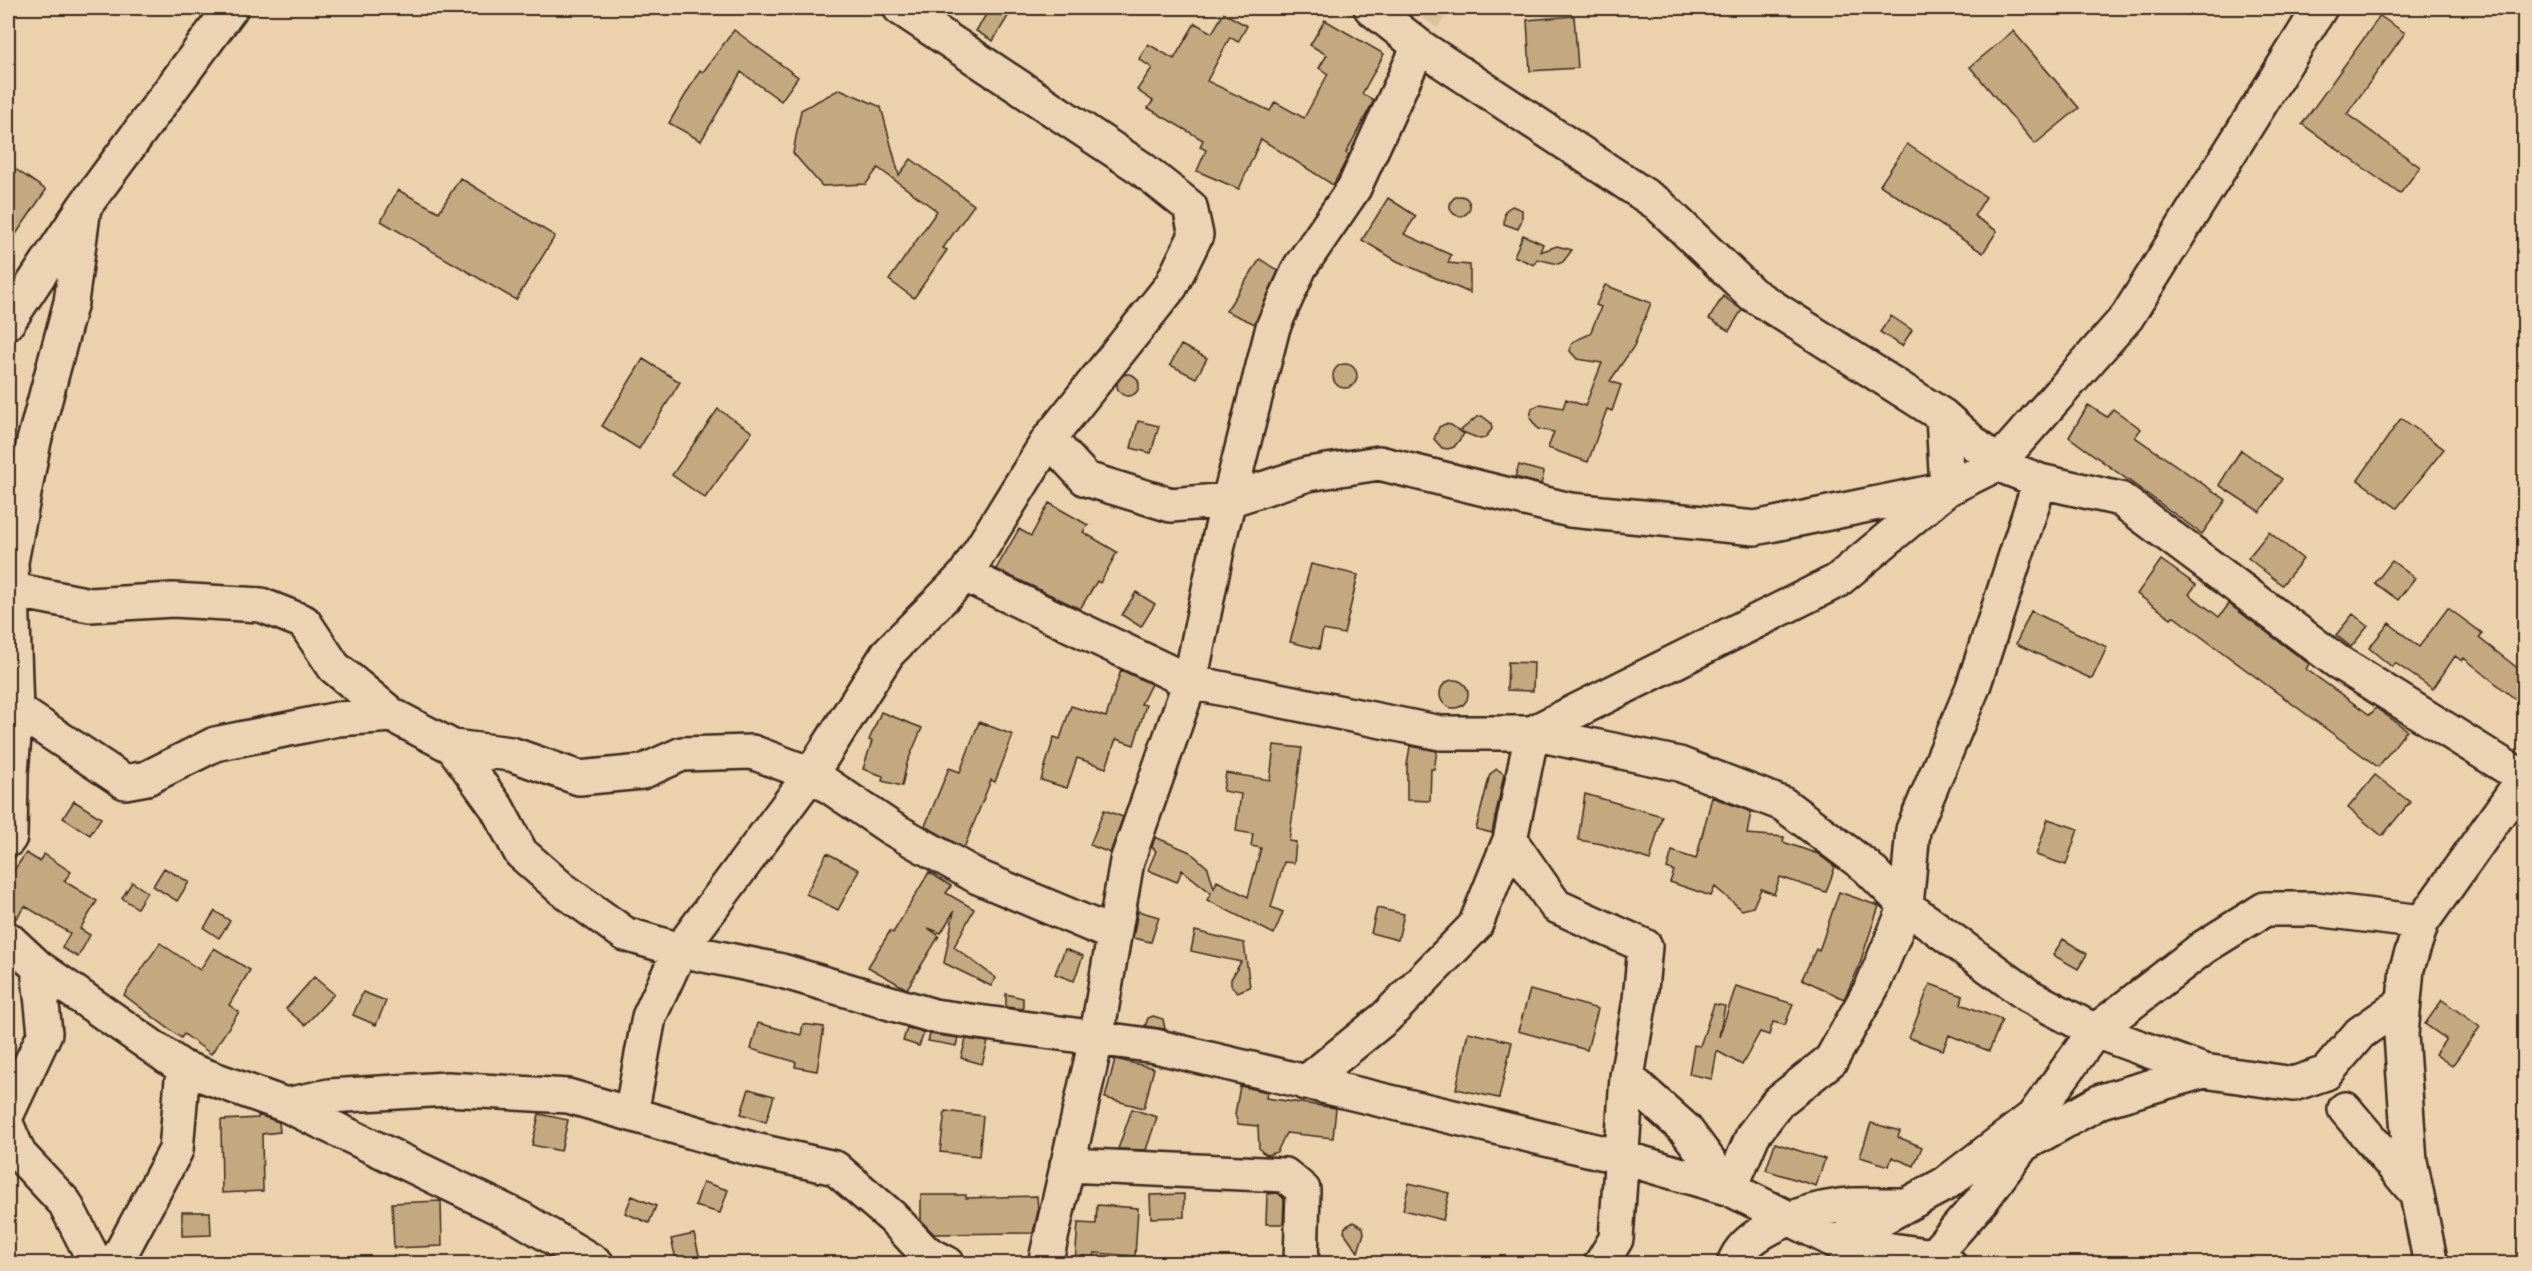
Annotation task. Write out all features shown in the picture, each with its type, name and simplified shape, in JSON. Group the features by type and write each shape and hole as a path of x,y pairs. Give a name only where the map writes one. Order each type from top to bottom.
{"street":[{"path":"8,322 84,207 231,8"},
{"path":"632,1114 649,1017 680,950 811,774 888,653 965,575 1049,439 1171,286 1196,235 1190,207 1078,125 900,8"},
{"path":"1371,8 1419,46 1658,204 1752,294 1943,416 1998,464 2040,481 2120,499 2338,662 2524,778 2422,922 2407,968 2401,1035 2410,1161 2432,1263"},
{"path":"1532,733 1837,581 1947,489 1998,464 2127,317 2320,8"},
{"path":"1044,1263 1096,1040 1127,861 1190,682 1230,500 1273,327 1300,267 1354,188 1419,46"},
{"path":"8,840 10,837 12,708 13,590 11,562 30,463 71,302 84,207"},
{"path":"1943,416 1947,489"},
{"path":"1049,439 1086,479 1171,505 1230,500 1308,474 1379,463 1570,510 1755,528 1947,489"},
{"path":"1730,1190 1753,1135 1778,1102 1831,1059 1872,987 1906,906 1913,830 1973,687 2040,481"},
{"path":"965,575 1190,682 1441,733 1532,733 1679,764 1783,804 1867,867 1906,906 2029,996 2095,1030 2204,1071 2293,1084 2345,1109 2408,1121"},
{"path":"13,590 90,605 173,600 261,605 304,622 334,667 392,715 453,747 511,754 579,778 642,772 682,754 752,752 811,774 891,828 978,877 1113,934"},
{"path":"12,708 125,782 147,778 215,744 338,719 392,715"},
{"path":"1305,1083 1385,1018 1475,926 1510,840 1532,733"},
{"path":"453,747 497,808 521,853 625,934 680,950 782,971 934,1016 1096,1040 1155,1046 1621,1157 1730,1190 1837,1242 1937,1261 2023,1145 2101,1101 2204,1071"},
{"path":"1867,867 1913,830"},
{"path":"1510,840 1556,906 1645,946 1640,1000 1627,1077 1616,1239 1601,1263"},
{"path":"1837,1242 1945,1184 2033,1117 2095,1030 2204,947 2265,909 2316,909 2422,922"},
{"path":"8,939 38,967 183,1068 286,1105 520,1218 597,1263"},
{"path":"8,1112 45,1033 38,967"},
{"path":"2293,1084 2326,1073 2360,1033 2403,1003"},
{"path":"115,1263 176,1150 183,1068"},
{"path":"1627,1077 1686,1130 1730,1190"},
{"path":"286,1105 329,1096 447,1089 568,1096 755,1150 835,1168 892,1217 924,1251 948,1263"},
{"path":"2345,1109 2418,1195 2444,1263"},
{"path":"8,1128 19,1154 65,1203 96,1263"},
{"path":"1067,1165 1285,1175 1303,1190 1301,1263"},
{"path":"1734,1263 1755,1236 1789,1219 1837,1206 1907,1204"}],"shaded area":[{"path":"1409,8 1452,8 1437,28"}],"building":[{"path":"990,8 1013,8 993,41 976,31"},
{"path":"1224,13 1247,26 1238,42 1230,37 1207,81 1270,111 1275,102 1304,118 1328,74 1319,68 1327,55 1310,45 1325,20 1384,54 1362,94 1374,100 1346,153 1349,155 1333,185 1261,139 1239,189 1197,171 1206,150 1200,147 1203,140 1148,108 1153,101 1137,90 1152,68 1139,59 1148,44 1174,59 1195,23 1212,33"},
{"path":"1574,16 1578,68 1530,71 1527,20"},
{"path":"2380,16 2405,33 2347,114 2420,167 2400,194 2302,124"},
{"path":"734,30 798,77 781,101 741,72 701,141 669,123 700,70 703,72"},
{"path":"2013,31 2079,108 2035,144 1970,67"},
{"path":"840,89 881,107 899,175 911,159 974,205 943,248 947,250 914,298 889,280 937,211 878,168 866,184 822,186 793,153 801,110"},
{"path":"1907,144 1986,197 1974,216 1997,231 1983,253 1880,185"},
{"path":"8,164 46,190 8,246"},
{"path":"460,178 555,236 516,300 381,221 398,190 439,212"},
{"path":"1460,196 1467,199 1470,206 1467,213 1460,216 1453,213 1450,206 1453,199"},
{"path":"1388,198 1416,216 1404,234 1451,255 1448,263 1470,265 1470,293 1397,261 1362,240"},
{"path":"1512,206 1522,210 1522,219 1518,229 1504,224 1505,211"},
{"path":"1523,235 1543,244 1540,252 1557,246 1572,250 1563,262 1558,264 1537,259 1534,265 1514,256"},
{"path":"1260,259 1278,271 1255,324 1226,311"},
{"path":"1605,285 1651,303 1634,346 1610,381 1621,385 1612,411 1607,409 1588,462 1548,448 1554,432 1538,429 1530,418 1532,408 1541,404 1563,408 1566,399 1585,406 1602,363 1577,359 1570,351 1574,341 1590,334 1601,307 1596,305"},
{"path":"1723,296 1742,310 1729,331 1709,319"},
{"path":"1891,316 1912,330 1902,346 1880,332"},
{"path":"1181,345 1207,358 1196,378 1170,365"},
{"path":"643,359 680,382 639,449 602,426"},
{"path":"1345,364 1350,365 1356,371 1356,381 1350,387 1345,388 1340,387 1334,381 1333,376 1334,371 1340,365"},
{"path":"1128,374 1136,377 1139,385 1136,393 1128,396 1120,393 1117,385 1120,377"},
{"path":"2088,405 2107,417 2113,409 2141,429 2135,437 2226,500 2202,534 2069,437"},
{"path":"718,409 752,432 705,498 672,475"},
{"path":"1482,416 1491,423 1492,429 1485,438 1480,439 1460,431 1477,417"},
{"path":"2401,418 2444,449 2397,508 2358,480"},
{"path":"1138,421 1159,426 1151,453 1131,448"},
{"path":"1445,424 1451,425 1464,434 1454,447 1448,449 1442,448 1434,439 1439,427"},
{"path":"2241,450 2282,479 2260,512 2219,485"},
{"path":"1519,465 1544,472 1541,484 1515,477"},
{"path":"1049,503 1088,525 1083,532 1117,552 1100,583 1097,581 1080,609 996,569 1019,529 1031,536"},
{"path":"2269,532 2303,559 2282,585 2248,558"},
{"path":"2161,560 2196,585 2189,594 2219,617 2229,604 2309,664 2306,669 2370,715 2376,708 2407,730 2378,767 2173,616 2171,618 2137,594"},
{"path":"2392,561 2415,578 2398,600 2375,583"},
{"path":"1311,564 1358,575 1344,634 1323,630 1319,649 1290,642"},
{"path":"1136,592 1155,604 1141,627 1122,615"},
{"path":"2448,608 2482,633 2479,638 2524,673 2524,706 2464,658 2462,661 2455,656 2433,689 2395,663 2392,667 2369,648 2389,623 2419,647"},
{"path":"2031,611 2107,647 2092,679 2016,644"},
{"path":"2353,614 2368,626 2351,647 2336,635"},
{"path":"1508,662 1534,663 1533,691 1507,690"},
{"path":"1121,670 1151,684 1141,704 1146,705 1134,745 1116,739 1106,768 1077,758 1067,788 1041,780 1054,737 1060,739 1071,706 1106,717"},
{"path":"1454,680 1464,684 1468,694 1464,704 1454,708 1444,704 1440,694 1444,684"},
{"path":"881,712 922,728 907,763 902,786 882,781 883,776 863,769 872,741 869,740"},
{"path":"979,722 1013,735 995,782 991,780 964,848 925,826 949,768 960,772"},
{"path":"1274,745 1302,748 1289,841 1296,842 1294,863 1284,862 1271,907 1283,912 1274,934 1207,900 1211,893 1182,870 1177,882 1148,870 1156,851 1152,847 1155,837 1190,852 1208,868 1214,888 1217,881 1248,897 1261,848 1251,846 1253,834 1236,831 1241,794 1223,791 1226,773 1270,780"},
{"path":"1410,746 1437,751 1434,769 1431,769 1430,801 1407,800 1407,765"},
{"path":"1497,769 1504,774 1492,833 1476,829 1490,774"},
{"path":"2375,775 2410,802 2382,836 2348,808"},
{"path":"1585,794 1662,816 1650,860 1602,844 1578,840"},
{"path":"1712,797 1751,812 1747,834 1784,837 1783,842 1818,854 1835,867 1826,892 1780,877 1774,894 1761,889 1753,907 1742,910 1715,887 1711,896 1670,882 1674,871 1667,868 1672,851 1696,859"},
{"path":"74,801 101,818 90,835 63,818"},
{"path":"1104,810 1123,817 1110,853 1090,845"},
{"path":"2048,819 2078,829 2066,865 2036,855"},
{"path":"26,853 39,861 44,854 71,872 64,881 97,901 80,929 90,935 78,957 62,948 70,933 25,906 14,921 8,921 8,879"},
{"path":"827,853 859,870 838,910 806,894"},
{"path":"164,868 189,882 177,901 153,886"},
{"path":"929,872 951,886 946,893 974,909 954,947 996,978 991,986 944,963 954,911 941,933 928,928 939,936 907,989 868,967 890,931 893,933"},
{"path":"132,882 147,892 137,908 122,898"},
{"path":"1839,892 1879,906 1858,969 1844,999 1802,979 1816,949 1819,951"},
{"path":"1377,908 1404,914 1398,940 1371,933"},
{"path":"215,911 230,921 219,938 204,928"},
{"path":"1138,911 1159,917 1151,942 1133,938"},
{"path":"1195,931 1244,943 1250,987 1237,992 1231,985 1231,979 1241,962 1191,951"},
{"path":"2063,939 2087,954 2078,969 2053,955"},
{"path":"160,943 200,970 214,948 250,970 229,1005 239,1012 211,1054 184,1034 181,1038 124,995"},
{"path":"1065,949 1083,956 1074,981 1055,974"},
{"path":"314,977 334,994 305,1025 286,1009"},
{"path":"1930,984 1963,996 1961,1004 2002,1020 1989,1051 1949,1035 1943,1050 1909,1038"},
{"path":"1736,986 1793,1004 1785,1025 1773,1022 1769,1035 1760,1032 1742,1065 1717,1051 1712,1079 1689,1074 1694,1045 1700,1046 1714,1004 1725,1006 1719,1037"},
{"path":"1530,990 1598,1009 1587,1050 1518,1031"},
{"path":"363,992 386,1001 376,1025 353,1015"},
{"path":"1006,994 1023,998 1023,1009 1006,1007"},
{"path":"2442,1000 2480,1027 2452,1066 2435,1054 2446,1039 2425,1024"},
{"path":"1153,1016 1163,1019 1165,1029 1145,1026 1148,1018"},
{"path":"758,1023 801,1035 803,1024 824,1027 817,1071 795,1067 796,1062 751,1049"},
{"path":"907,1028 924,1033 919,1046 903,1041"},
{"path":"1468,1032 1512,1042 1499,1098 1456,1089"},
{"path":"930,1034 958,1038 956,1046 928,1041"},
{"path":"966,1039 988,1042 982,1064 961,1058"},
{"path":"1115,1059 1154,1068 1144,1108 1105,1098"},
{"path":"1240,1086 1267,1092 1266,1098 1336,1108 1333,1138 1286,1133 1277,1152 1267,1155 1259,1148 1258,1126 1238,1124 1235,1114"},
{"path":"749,1089 774,1096 766,1122 741,1114"},
{"path":"1132,1109 1157,1117 1146,1150 1118,1149"},
{"path":"945,1111 983,1116 979,1156 940,1152"},
{"path":"539,1114 568,1120 561,1151 532,1145"},
{"path":"258,1115 279,1122 280,1132 262,1134 263,1191 222,1193 221,1120 258,1118"},
{"path":"1871,1123 1900,1131 1898,1137 1922,1147 1914,1166 1892,1157 1889,1166 1860,1157"},
{"path":"1775,1143 1825,1159 1816,1186 1766,1170"},
{"path":"703,1182 728,1190 720,1213 695,1206"},
{"path":"1409,1183 1449,1193 1443,1220 1403,1210"},
{"path":"1278,1193 1284,1199 1283,1224 1266,1224 1267,1194"},
{"path":"1184,1194 1184,1217 1151,1218 1150,1195"},
{"path":"921,1195 966,1195 966,1198 1037,1196 1038,1211 1033,1233 934,1234 921,1221"},
{"path":"632,1196 656,1206 649,1223 625,1213"},
{"path":"441,1201 442,1246 394,1248 392,1203"},
{"path":"1097,1205 1138,1208 1135,1256 1095,1253 1092,1263 1075,1263 1078,1223 1096,1224"},
{"path":"182,1212 210,1212 211,1235 182,1236"},
{"path":"1354,1222 1363,1228 1364,1233 1358,1252 1344,1232 1345,1227"},
{"path":"694,1234 700,1259 677,1263 671,1239"}]}
